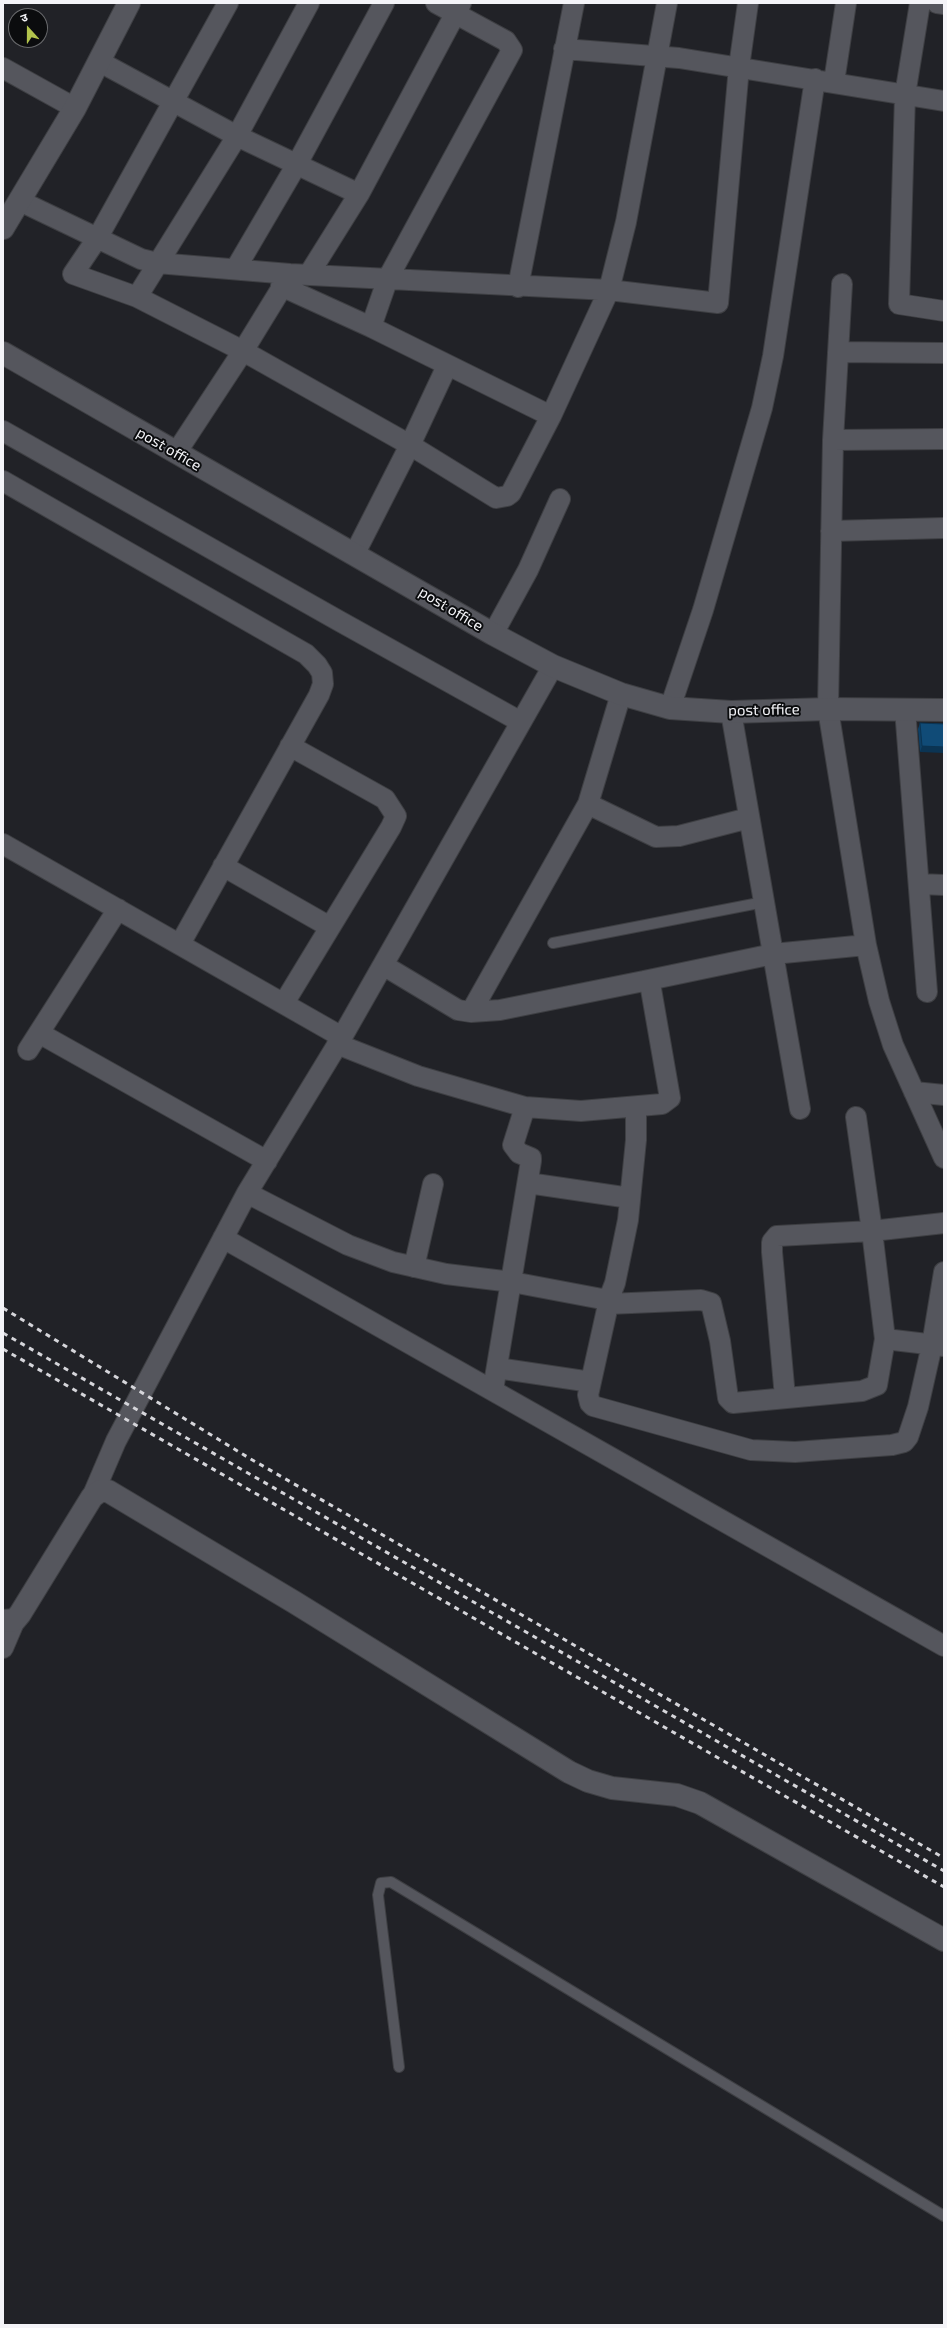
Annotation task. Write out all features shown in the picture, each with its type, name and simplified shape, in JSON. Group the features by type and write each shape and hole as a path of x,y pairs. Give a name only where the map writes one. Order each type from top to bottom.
{"street":[{"path":"3,228 75,108 129,3"},
{"path":"228,3 98,237 73,274 137,297 243,351 410,445 492,496 502,498 510,493 551,416 609,290 626,222 667,3"},
{"path":"137,297 237,136 309,3"},
{"path":"236,268 297,164 384,3"},
{"path":"371,327 388,278 512,50 506,41 458,8 436,3"},
{"path":"518,287 574,3"},
{"path":"20,201 98,237 141,259 157,263 236,268 293,278 388,278 518,287 609,290 718,303 739,67 748,3"},
{"path":"834,82 846,3"},
{"path":"920,3 905,95 898,304 944,310"},
{"path":"937,3 944,4"},
{"path":"176,453 293,278 359,194 458,8"},
{"path":"564,49 656,56 739,67 944,101"},
{"path":"100,62 237,136 359,194"},
{"path":"3,68 75,108"},
{"path":"670,708 703,610 762,408 773,356 815,79"},
{"path":"293,278 371,327 447,366 551,416"},
{"path":"842,284 833,440 828,709 866,945 885,1024 944,1158"},
{"path":"838,352 944,353"},
{"name":"post office","path":"3,353 176,453 355,553 493,634 553,666 621,694 670,708 731,712 828,709 944,710"},
{"path":"355,553 410,445 447,366"},
{"path":"3,431 521,722"},
{"path":"833,440 944,439"},
{"path":"3,481 306,654 317,664 322,673 323,684 180,944"},
{"path":"493,634 528,570 560,499"},
{"path":"831,531 944,528"},
{"path":"3,1648 9,1620 92,1496 116,1441 247,1193 340,1040 553,666"},
{"path":"471,1012 588,804 621,694"},
{"path":"905,709 920,884 927,992"},
{"path":"731,712 800,1109"},
{"path":"284,1003 391,827 396,816 385,799 290,746"},
{"path":"588,804 647,834 667,838 749,818"},
{"path":"3,844 284,1003 340,1040 418,1076 526,1107 581,1111 662,1104 670,1098 671,1094 651,989 644,981"},
{"path":"224,866 330,927"},
{"path":"920,884 944,885"},
{"path":"28,1050 118,909"},
{"path":"383,965 458,1010 471,1012 500,1010 773,954 866,945"},
{"path":"39,1033 267,1161"},
{"path":"914,1092 944,1095"},
{"path":"493,1390 512,1282 531,1158 519,1153 513,1145 526,1107"},
{"path":"636,1107 636,1140 628,1220 615,1283 609,1300 591,1382 588,1400 594,1406 751,1450 795,1452 892,1445 904,1442 908,1437 938,1346 944,1272"},
{"path":"247,1193 348,1245 414,1267 446,1274 512,1282 594,1299 707,1300 711,1303 720,1341 728,1398 733,1403 741,1404 785,1397 862,1391 877,1386 885,1339 856,1117"},
{"path":"528,1183 630,1198"},
{"path":"414,1267 433,1184"},
{"path":"785,1397 772,1242 777,1236 787,1234 872,1231 944,1223"},
{"path":"223,1238 944,1646"},
{"path":"885,1339 938,1346"},
{"path":"497,1368 591,1382"},
{"path":"92,1496 100,1491 108,1491 115,1494 568,1772 612,1788 678,1795 700,1804 944,1940"}],"lane":[{"path":"553,943 764,902"},
{"path":"400,2067 378,1895 381,1883 391,1882 944,2216"}],"building":[{"path":"920,723 944,724 944,747 922,746"}],"railway":[{"path":"3,1308 249,1458 944,1858"},
{"path":"3,1333 944,1871"},
{"path":"3,1349 944,1887"}]}
